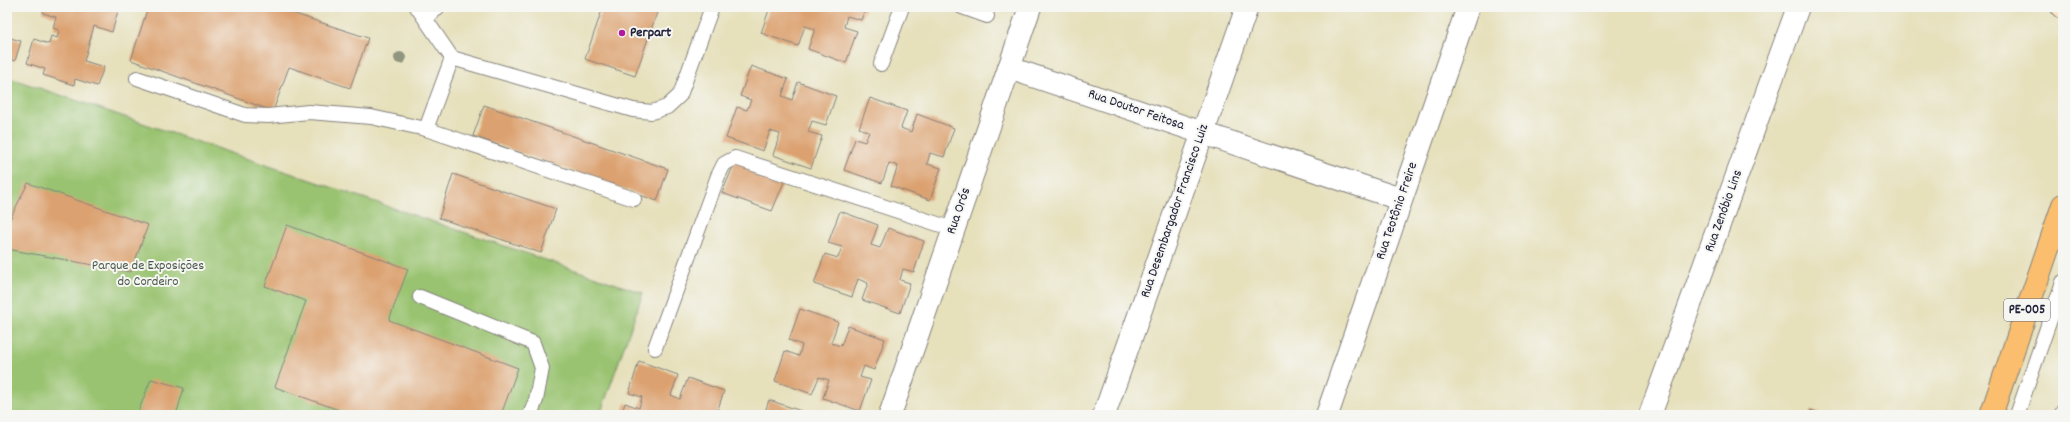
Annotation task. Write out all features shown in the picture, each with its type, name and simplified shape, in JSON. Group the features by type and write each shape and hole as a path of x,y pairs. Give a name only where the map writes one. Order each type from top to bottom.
{"main road":[{"name":"PE-005","path":"1991,415 2063,205"}],"street":[{"name":"Rua Orós","path":"897,413 953,229 1030,7"},
{"name":"Rua Desembargador Francisco Luiz","path":"1104,415 1247,7"},
{"name":"Rua Teotônio Freire","path":"1327,415 1400,199 1468,7"},
{"name":"Rua Zenóbio Lins","path":"1650,415 1798,7"},
{"name":"Rua Doutor Feitosa","path":"1009,68 1400,199"}],"lane":[{"path":"417,7 452,58 634,110 652,112 667,108 680,95 712,7"},
{"path":"426,19 438,7"},
{"path":"881,64 902,7"},
{"path":"962,7 987,16"},
{"path":"426,129 452,58"},
{"path":"137,78 244,115 268,116 309,112 371,117 426,129 634,199"},
{"path":"655,348 718,176 724,164 735,158 953,229"},
{"path":"2017,415 2063,282"},
{"path":"420,297 533,343 542,368 536,400 530,415"},
{"path":"2062,415 2063,411"}],"green space":[{"name":"Parque de Exposições do Cordeiro","path":"7,77 643,293 600,415 7,415"}],"building":[{"path":"44,7 106,7 118,11 112,32 94,26 84,61 104,67 97,86 75,79 74,85 43,75 45,69 27,63 34,39 49,44 51,36 57,38 59,30 53,28 56,17 43,13"},
{"path":"148,7 274,7 368,38 350,88 289,67 273,111 131,60"},
{"name":"Perpart","path":"603,7 659,7 635,76 585,59"},
{"path":"770,7 866,7 861,20 847,16 844,27 857,31 846,63 808,49 815,29 805,26 798,46 761,33"},
{"path":"7,37 21,41 15,61 7,58"},
{"path":"751,66 788,79 782,96 792,100 798,82 836,96 826,125 812,121 808,132 822,136 811,168 773,155 780,134 770,131 763,151 726,138 737,107 747,110 751,100 740,96"},
{"path":"870,98 907,111 901,128 911,132 917,114 954,128 944,157 930,153 927,164 941,168 930,200 891,186 898,166 889,163 882,183 844,170 855,139 865,142 869,132 859,128"},
{"path":"484,105 668,169 657,201 473,136"},
{"path":"735,162 785,180 772,211 722,193"},
{"path":"453,174 556,209 541,253 439,218"},
{"path":"28,183 148,225 131,272 7,249 7,225"},
{"path":"840,211 878,225 871,245 880,248 888,228 924,241 914,272 903,269 900,280 910,283 900,313 862,300 868,283 858,279 852,297 814,284 825,254 838,258 842,247 828,243"},
{"path":"287,225 408,269 389,320 518,368 501,415 353,415 275,387 306,301 265,286"},
{"path":"800,309 838,322 831,343 841,346 848,326 885,339 874,370 864,366 860,377 871,380 860,411 823,398 829,380 819,377 812,394 775,381 785,351 799,356 802,345 789,340"},
{"path":"639,361 678,375 671,395 680,399 688,378 724,391 716,415 621,415 625,403 639,408 642,397 629,393"},
{"path":"151,379 184,388 176,415 137,415"},
{"path":"769,400 807,413 807,415 764,415"},
{"path":"1811,410 1825,415 1809,415"}],"place":[{"name":"Perpart","path":"622,33"}]}
